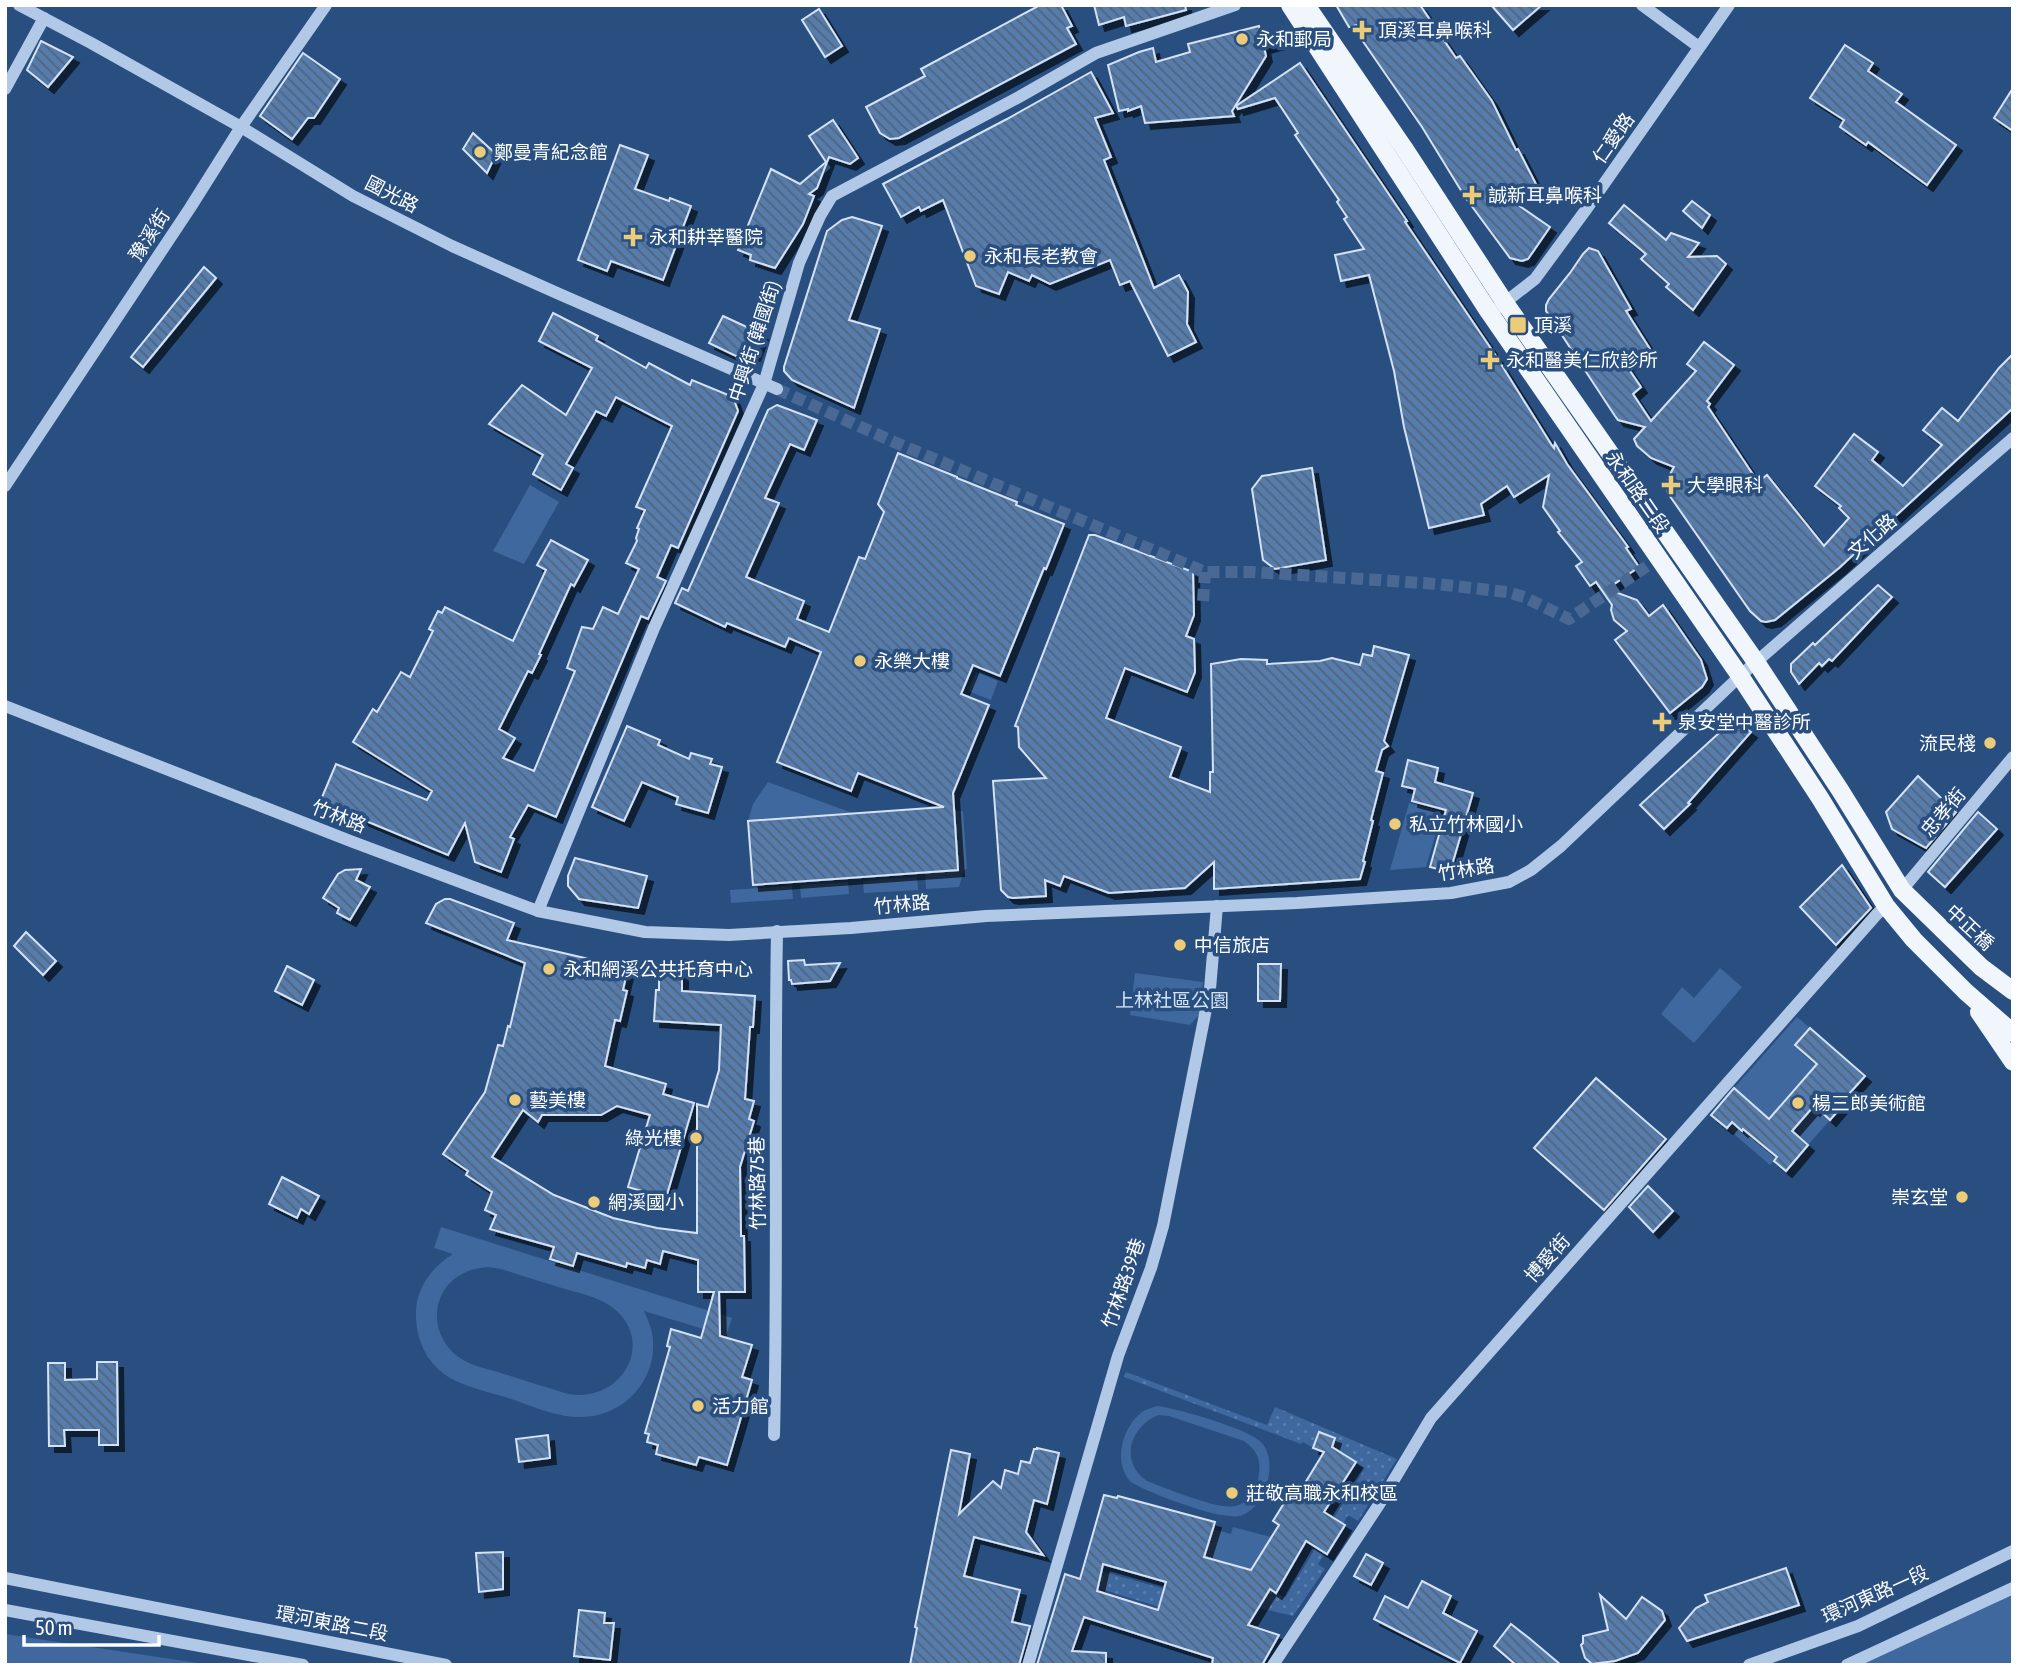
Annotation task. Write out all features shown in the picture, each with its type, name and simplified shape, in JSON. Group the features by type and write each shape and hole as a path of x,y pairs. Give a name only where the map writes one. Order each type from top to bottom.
{"main road":[{"name":"永和路二段","path":"1290,5 1497,308 1813,787 1886,906 1914,940 1966,992"},
{"name":"永和路二段","path":"1306,5 1404,148 1497,308 1756,662 1902,890"},
{"name":"中正橋","path":"1902,890 1981,967 2013,991"},
{"path":"1966,992 2013,1033"},
{"path":"1966,992 2013,1062"}],"street":[{"name":"國光路","path":"19,5 241,127 353,196 452,246 777,389"},
{"name":"豫溪街","path":"5,486 241,127 326,5"},
{"name":"中興街 (韓國街)","path":"538,911 654,628 764,384 799,263 832,196 1096,53 1235,5"},
{"path":"1642,5 1699,47"},
{"name":"仁愛路","path":"1497,308 1535,279 1729,5"},
{"path":"5,89 44,19"},
{"name":"文化路","path":"1756,662 2013,438"},
{"name":"竹林路","path":"5,706 538,911 645,932 729,935 986,916 1451,893 1509,882 1531,870 1561,846 1756,662"},
{"name":"忠孝街","path":"1902,890 2013,757"},
{"name":"竹林路39巷","path":"1028,1665 1118,1356 1151,1268 1163,1226 1210,989 1217,906"},
{"name":"博愛街","path":"1273,1665 1380,1503 1432,1418 1886,906"},
{"name":"竹林路75巷","path":"774,1435 777,931"},
{"name":"環河東路一段","path":"1749,1665 1858,1626 2013,1551"},
{"name":"環河東路二段","path":"5,1578 446,1665"},
{"path":"1847,1665 2013,1588"},
{"path":"5,1610 303,1665"}],"green space":[{"path":"530,485 559,502 524,564 493,551"},
{"path":"976,672 998,681 991,700 968,691"},
{"path":"768,782 855,814 748,821 753,804"},
{"path":"1409,803 1442,812 1426,867 1390,870"},
{"path":"954,811 963,811 967,869 964,870 959,887 926,889 925,872 958,870"},
{"path":"917,877 918,890 864,893 863,881"},
{"path":"848,882 849,894 801,898 800,885"},
{"path":"792,886 793,899 731,903 730,890"},
{"path":"1720,968 1742,987 1694,1043 1661,1014 1682,987 1694,998"},
{"name":"上林社區公園","path":"1135,973 1203,982 1200,1014 1190,1025 1130,1015"},
{"path":"1797,1017 1810,1028 1797,1042 1798,1047 1817,1064 1753,1137 1769,1151 1779,1140 1786,1146 1770,1165 1727,1128 1732,1122 1742,1130 1759,1111 1734,1088"},
{"path":"1816,1107 1830,1120 1808,1145 1789,1129 1808,1110"},
{"path":"441,1227 732,1318 726,1336 644,1311 652,1333 652,1356 649,1370 634,1394 623,1404 597,1415 572,1417 552,1413 460,1383 431,1362 418,1333 417,1301 428,1277 439,1264 453,1254 434,1248","holes":["489,1267 592,1297 613,1308 626,1322 632,1337 632,1352 627,1367 618,1379 604,1389 587,1394 568,1394 475,1365 453,1353 447,1346 437,1322 441,1296 449,1284 467,1272"]},
{"path":"1126,1372 1267,1425 1275,1407 1397,1459 1358,1521 1348,1515 1343,1524 1334,1518 1365,1468 1332,1447 1335,1438 1319,1432 1313,1448 1303,1442 1301,1444 1124,1377"},
{"path":"1157,1406 1212,1420 1255,1437 1262,1443 1269,1462 1267,1484 1249,1512 1240,1516 1216,1514 1158,1495 1129,1480 1124,1472 1121,1453 1125,1434 1135,1418","holes":["1158,1415 1169,1416 1244,1441 1252,1448 1257,1455 1259,1473 1255,1489 1245,1502 1235,1506 1204,1502 1147,1481 1138,1473 1131,1455 1135,1436 1148,1421"]},
{"path":"1233,1527 1271,1537 1251,1570 1204,1557 1213,1529 1231,1534"},
{"path":"1316,1547 1325,1553 1318,1564 1325,1569 1293,1616 1259,1608 1270,1589 1285,1598"},
{"path":"1101,1571 1179,1593 1159,1607 1095,1587"},
{"path":"2013,1588 2013,1665 1842,1665"},
{"path":"5,1634 211,1665 5,1665"}],"building":[{"path":"1040,5 1061,5 1072,26 1067,28 1076,44 899,138 890,139 880,133 866,107 925,76 921,69"},
{"path":"1094,5 1185,5 1186,10 1126,26 1124,17 1099,25"},
{"path":"1336,5 1420,5 1456,58 1460,56 1492,101 1536,184 1508,198 1550,227 1528,259 1522,261 1510,258 1465,197 1422,127 1353,27 1357,25 1349,27"},
{"path":"1491,5 1542,5 1513,30"},
{"path":"819,9 842,46 825,57 802,20"},
{"path":"1259,26 1261,33 1291,40 1264,47 1266,56 1232,111 1234,116 1145,123 1141,106 1119,111 1108,65 1153,48 1156,62 1190,52 1188,44"},
{"path":"41,41 73,57 48,87 27,70"},
{"path":"1845,45 1873,63 1868,71 1902,94 1896,102 1956,145 1927,185 1868,142 1866,145 1840,127 1844,120 1810,98"},
{"path":"303,53 340,79 314,118 308,118 292,139 260,116"},
{"path":"1300,63 1494,353 1551,444 1554,448 1555,443 1567,464 1628,547 1626,548 1639,567 1607,589 1637,600 1649,616 1663,605 1701,660 1707,679 1702,687 1670,713 1615,640 1627,631 1614,620 1612,605 1596,582 1590,586 1576,566 1582,562 1558,532 1560,531 1543,507 1549,475 1514,497 1507,486 1481,504 1484,515 1429,528 1404,427 1394,371 1369,275 1341,281 1335,255 1364,249 1344,219 1347,217 1337,202 1339,200 1295,135 1298,133 1275,98 1238,109 1236,106"},
{"path":"1091,72 1113,113 1095,118 1111,157 1104,160 1154,288 1179,275 1188,292 1187,324 1196,342 1168,356 1130,281 1120,285 1110,260 1050,284 1032,275 1029,281 1008,272 999,294 976,286 943,200 921,211 919,207 901,217 883,184"},
{"path":"2013,88 2013,131 1994,118"},
{"path":"833,120 858,158 850,164 829,157 817,188 809,194 814,196 803,224 775,268 750,260 751,255 738,250 771,169 800,184 826,162 809,136"},
{"name":"鄭曼青紀念館","path":"473,133 496,154 487,173 463,149"},
{"path":"620,145 648,155 635,189 691,206 663,280 611,261 607,271 578,260"},
{"path":"1692,201 1710,215 1702,228 1683,211"},
{"path":"1624,205 1666,240 1671,233 1699,243 1688,257 1717,256 1726,264 1693,310 1666,287 1669,284 1641,259 1646,254 1609,223"},
{"path":"852,217 882,226 849,320 880,329 854,408 792,380 784,371 827,231 842,220"},
{"path":"1589,248 1598,251 1631,309 1626,311 1650,349 1626,365 1641,387 1633,394 1651,421 1696,371 1687,364 1704,342 1734,365 1707,401 1710,404 1708,407 1758,482 1767,475 1824,546 1849,518 1839,508 1841,506 1815,486 1854,434 1878,452 1872,460 1903,486 1942,445 1923,430 1942,408 1958,421 2013,354 2013,408 1839,568 1775,620 1761,621 1750,611 1667,492 1667,480 1674,467 1651,458 1637,446 1634,439 1645,427 1618,420 1546,311 1549,299"},
{"path":"204,267 216,278 143,367 131,357"},
{"path":"553,313 598,336 596,340 646,368 649,363 690,385 692,380 733,397 738,411 678,548 671,545 657,577 666,581 648,619 641,616 556,817 528,805 510,837 514,839 501,872 475,862 465,823 448,855 320,802 336,764 427,800 432,791 353,742 373,709 377,712 401,672 410,677 433,631 429,629 438,611 442,613 445,607 513,641 546,570 537,565 551,540 588,560 574,586 571,584 539,654 541,655 532,673 528,671 499,729 515,738 503,758 534,771 575,671 567,668 582,627 593,629 603,607 618,614 639,569 626,563 637,541 637,528 645,510 636,507 672,426 616,397 606,416 596,411 566,464 573,468 561,490 533,474 543,455 489,424 522,385 566,415 592,368 539,341"},
{"path":"723,316 762,334 754,355 740,358 709,343"},
{"path":"777,405 817,420 804,450 790,444 765,498 779,503 746,577 804,601 797,619 829,632 859,557 865,559 884,512 878,504 898,453 1064,524 1000,676 973,665 961,694 989,705 953,793 958,870 753,885 748,821 944,807 858,773 851,791 777,762 821,652 789,638 785,647 727,623 725,627 675,603 682,588 688,591 768,410"},
{"path":"1312,468 1326,560 1275,569 1263,560 1252,489 1262,476"},
{"path":"1089,535 1193,572 1194,615 1186,636 1194,639 1195,672 1187,692 1125,668 1106,718 1181,747 1170,777 1210,792 1210,772 1213,772 1211,664 1241,659 1267,660 1267,664 1332,658 1360,665 1363,654 1372,656 1374,646 1409,655 1384,741 1388,746 1382,750 1376,771 1383,773 1360,879 1214,889 1214,862 1185,888 1109,893 1064,876 1060,886 1045,880 1046,896 1013,898 1001,890 993,781 1046,778 1019,747 1018,727 1015,726"},
{"path":"1878,585 1892,597 1832,661 1829,659 1822,666 1819,663 1799,684 1791,672 1791,664"},
{"path":"1731,722 1738,723 1751,732 1688,803 1690,804 1664,829 1640,805"},
{"path":"627,726 660,740 658,745 689,759 691,753 712,759 710,764 722,767 708,813 676,804 678,797 642,782 624,821 592,807"},
{"path":"1408,760 1438,768 1435,782 1473,793 1450,872 1430,867 1446,810 1412,801 1415,789 1402,786"},
{"path":"1918,776 1956,812 1926,848 1892,829 1886,812"},
{"path":"1978,812 1997,829 1945,887 1928,872"},
{"path":"575,858 647,876 638,908 579,899 568,886 568,876"},
{"path":"1842,865 1871,908 1836,945 1800,907"},
{"path":"361,869 356,880 370,887 350,920 337,913 339,908 323,898 338,874 345,870"},
{"path":"445,899 514,923 507,940 628,968 623,990 627,991 620,1021 615,1020 605,1066 666,1084 663,1094 694,1103 666,1198 628,1187 650,1115 617,1106 601,1115 542,1115 538,1122 523,1110 492,1157 554,1195 613,1218 657,1228 697,1233 697,1104 708,1107 719,1070 721,1025 654,1021 656,990 659,990 659,967 682,967 682,991 755,996 745,1099 754,1101 749,1119 754,1121 740,1167 745,1292 719,1292 720,1336 752,1345 742,1377 752,1380 727,1465 699,1457 696,1465 656,1454 658,1445 647,1442 649,1434 645,1433 670,1347 667,1346 671,1329 701,1338 714,1292 698,1292 698,1260 663,1251 660,1264 647,1260 645,1268 627,1263 626,1267 577,1253 573,1266 550,1259 554,1247 490,1229 496,1215 485,1210 492,1192 466,1175 468,1171 443,1154 485,1092 498,1045 503,1046 508,1026 510,1027 525,963 426,923 436,904"},
{"path":"26,932 56,961 43,975 14,946"},
{"path":"804,960 805,965 840,963 830,981 792,984 789,980 788,961"},
{"path":"1258,964 1281,964 1280,1001 1258,1001"},
{"path":"287,966 314,980 302,1005 275,991"},
{"path":"1810,1028 1865,1076 1840,1104 1842,1106 1830,1120 1816,1107 1814,1110 1812,1108 1792,1131 1808,1145 1786,1171 1774,1161 1777,1157 1743,1129 1742,1131 1732,1122 1727,1128 1711,1115 1734,1088 1769,1119 1817,1064 1795,1045"},
{"path":"1596,1078 1666,1139 1604,1210 1534,1148"},
{"path":"282,1177 319,1196 309,1214 301,1209 297,1218 269,1204"},
{"path":"1648,1186 1673,1211 1653,1232 1629,1207"},
{"path":"97,1362 117,1362 118,1445 99,1445 99,1430 64,1430 65,1446 49,1446 48,1363 65,1363 65,1380 97,1379"},
{"path":"1319,1432 1335,1438 1332,1447 1356,1462 1324,1512 1345,1525 1327,1554 1306,1541 1276,1593 1270,1589 1248,1625 1279,1635 1262,1665 1212,1665 1213,1658 1084,1617 1072,1651 1106,1653 1106,1665 1037,1665 1065,1574 1080,1579 1104,1495 1118,1496 1215,1522 1204,1557 1251,1570 1279,1525 1273,1521 1291,1492 1297,1496 1324,1452 1313,1448","holes":["1103,1564 1166,1582 1158,1610 1097,1591"]},
{"path":"548,1435 550,1458 519,1462 516,1439"},
{"path":"1034,1449 1059,1453 1047,1504 1034,1500 1026,1532 1043,1555 974,1537 964,1576 1020,1590 1012,1622 1030,1626 1019,1665 910,1665 917,1628 915,1627 951,1450 970,1454 959,1514 993,1481 1001,1488 1005,1470 1018,1474 1021,1461 1030,1463"},
{"path":"503,1552 503,1589 479,1592 476,1553"},
{"path":"1366,1554 1383,1563 1371,1585 1354,1576"},
{"path":"1786,1568 1799,1605 1687,1641 1679,1628 1696,1608 1708,1602 1705,1595"},
{"path":"1422,1581 1451,1596 1443,1613 1477,1631 1460,1663 1374,1619 1385,1596 1408,1608"},
{"path":"1600,1595 1626,1619 1642,1597 1662,1611 1665,1620 1638,1653 1615,1661 1592,1664 1585,1658 1581,1645 1583,1636 1608,1630"},
{"path":"579,1610 605,1613 604,1623 614,1623 610,1660 574,1656"},
{"path":"1511,1624 1561,1665 1516,1665 1494,1646"}],"tunnel":[{"path":"777,389 894,442 1205,572 1255,572 1437,584 1507,592 1524,597 1569,619 1659,558"},
{"path":"1203,601 1205,572"}],"place":[{"name":"頂溪耳鼻喉科","path":"1362,30"},
{"name":"永和郵局","path":"1242,39"},
{"name":"鄭曼青紀念館","path":"480,152"},
{"name":"誠新耳鼻喉科","path":"1472,195"},
{"name":"永和耕莘醫院","path":"633,237"},
{"name":"永和長老教會","path":"970,256"},
{"name":"頂溪","path":"1518,325"},
{"name":"永和醫美仁欣診所","path":"1490,360"},
{"name":"大學眼科","path":"1671,485"},
{"name":"永樂大樓","path":"860,661"},
{"name":"泉安堂中醫診所","path":"1662,722"},
{"name":"流民棧","path":"1990,743"},
{"name":"私立竹林國小","path":"1395,824"},
{"name":"中信旅店","path":"1180,945"},
{"name":"永和網溪公共托育中心","path":"549,969"},
{"name":"藝美樓","path":"515,1100"},
{"name":"楊三郎美術館","path":"1798,1103"},
{"name":"綠光樓","path":"696,1138"},
{"name":"崇玄堂","path":"1962,1197"},
{"name":"網溪國小","path":"594,1202"},
{"name":"活力館","path":"698,1406"},
{"name":"莊敬高職永和校區","path":"1232,1493"}]}
